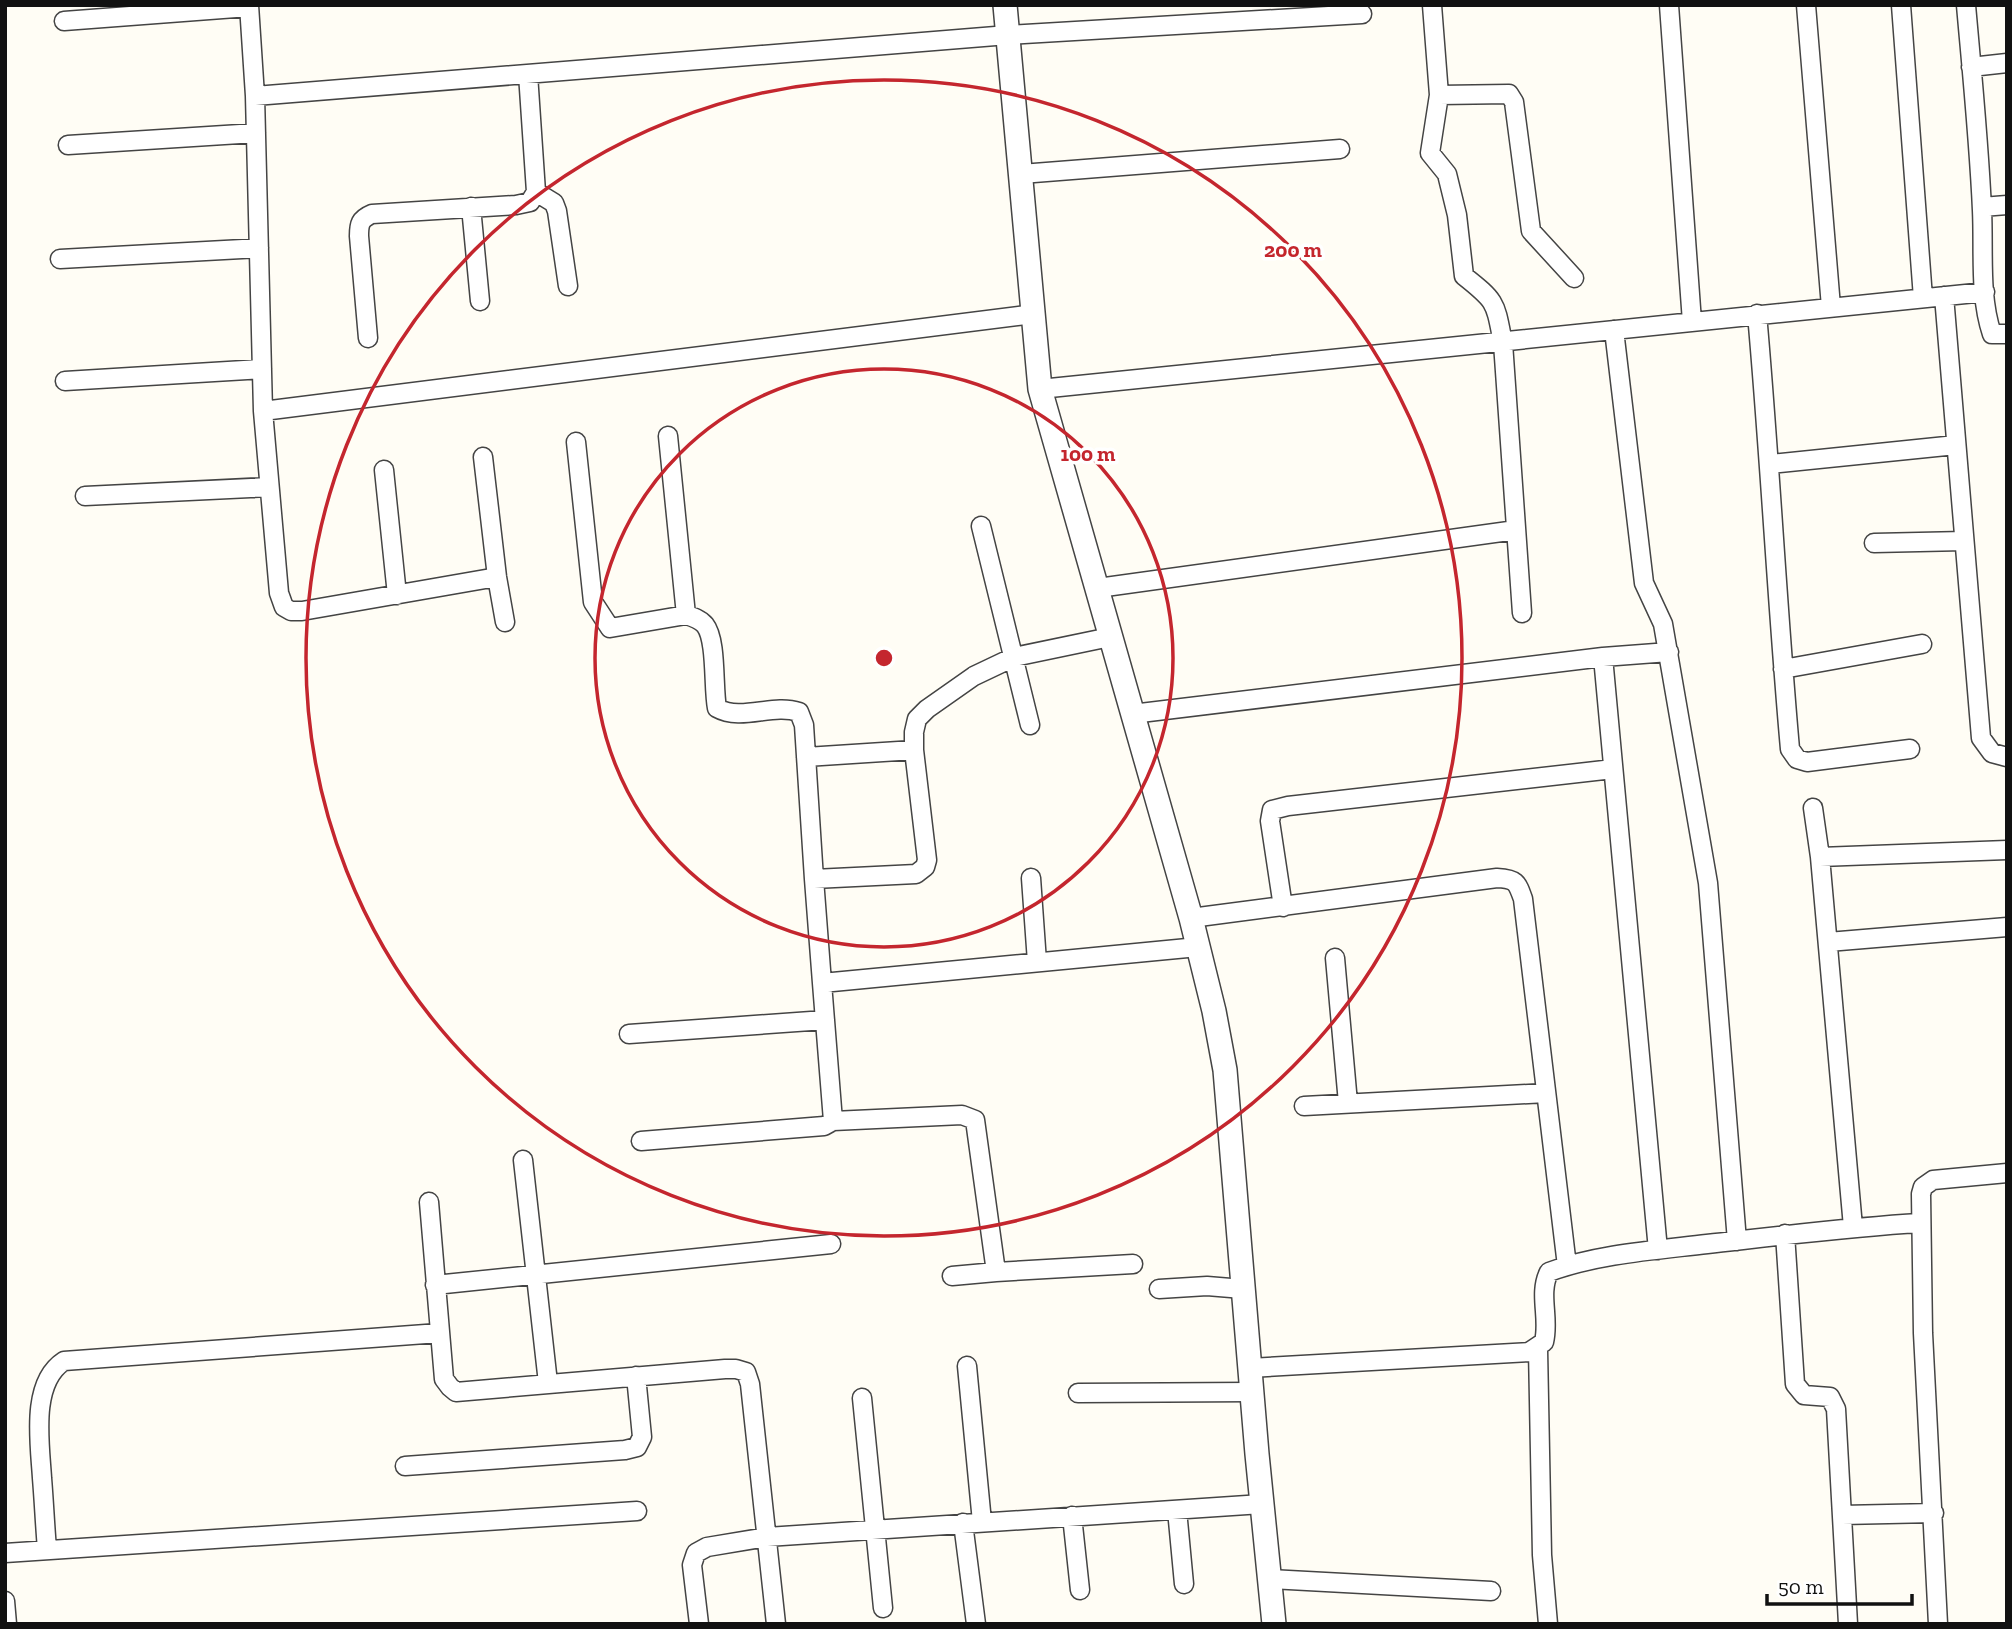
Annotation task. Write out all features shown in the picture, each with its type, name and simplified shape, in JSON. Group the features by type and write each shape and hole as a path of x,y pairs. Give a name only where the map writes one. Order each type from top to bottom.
{"street":[{"path":"1005,5 1040,389 1191,918 1214,1011 1225,1070 1274,1624"},
{"path":"1433,5 1439,95 1430,153 1447,174 1457,215 1464,276 1489,296 1495,306 1503,343 1522,613"},
{"path":"1669,5 1692,321"},
{"path":"1805,5 1831,307"},
{"path":"1901,5 1923,298"},
{"path":"1966,5 1982,207 1985,292 1992,334 2007,334"},
{"path":"64,21 249,6 255,96 263,411 279,593 284,607 291,611 302,611 497,577"},
{"path":"255,96 1008,35 1362,14"},
{"path":"1971,67 2007,63"},
{"path":"368,338 359,236 359,223 364,217 372,214 530,202 536,192 528,74"},
{"path":"1439,95 1509,94 1514,102 1531,231 1574,278"},
{"path":"68,145 256,133"},
{"path":"1021,174 1340,149"},
{"path":"536,192 554,203 557,211 568,286"},
{"path":"1982,207 2007,205"},
{"path":"471,207 480,301"},
{"path":"60,259 259,248"},
{"path":"1040,389 1985,292"},
{"path":"1944,296 1981,738 1992,753 2007,757"},
{"path":"263,411 1034,314"},
{"path":"1757,314 1790,748 1797,759 1807,762 1910,749"},
{"path":"1614,330 1644,583 1663,624 1669,652 1708,883 1737,1241"},
{"path":"65,381 262,369"},
{"path":"668,436 686,615"},
{"path":"576,442 593,602 610,628 686,615 698,619 706,627 711,640 717,708 728,714 788,708 799,712 804,725 833,1121"},
{"path":"1770,464 1956,445"},
{"path":"483,457 505,622"},
{"path":"384,470 397,595"},
{"path":"85,496 269,487"},
{"path":"981,527 1030,725"},
{"path":"1098,588 1516,530"},
{"path":"1874,543 1964,541"},
{"path":"814,879 916,873 925,867 927,860 914,750 917,719 926,709 974,676 1014,657 1110,636"},
{"path":"1783,669 1922,644"},
{"path":"1132,715 1603,657 1669,652"},
{"path":"1603,657 1658,1250"},
{"path":"806,757 914,750"},
{"path":"1283,907 1270,821 1272,810 1613,769"},
{"path":"1813,808 1820,857 1853,1227"},
{"path":"1820,857 2007,850"},
{"path":"1031,878 1037,962"},
{"path":"1191,918 1497,878 1510,879 1518,884 1523,899 1567,1266"},
{"path":"1828,942 2007,927"},
{"path":"822,983 1198,947"},
{"path":"1335,958 1348,1103"},
{"path":"629,1034 825,1020"},
{"path":"1304,1107 1546,1093"},
{"path":"640,1140 824,1126 833,1121 962,1115 975,1120 996,1272"},
{"path":"523,1160 538,1274 548,1383"},
{"path":"1938,1624 1928,1442 1921,1194 1927,1182 1933,1180 2007,1173"},
{"path":"429,1202 444,1379 456,1392 724,1369 736,1369 746,1373 750,1384 776,1624"},
{"path":"1250,1368 1529,1352 1538,1349 1547,1333 1544,1283 1549,1272 1567,1266 1658,1250 1785,1234 1920,1223"},
{"path":"1785,1234 1796,1384 1804,1395 1830,1397 1834,1401 1848,1624"},
{"path":"435,1285 831,1244"},
{"path":"952,1276 1133,1265"},
{"path":"1159,1289 1207,1286 1243,1289"},
{"path":"47,1549 39,1412 51,1375 55,1367 64,1361 439,1333"},
{"path":"1538,1349 1541,1543 1548,1624"},
{"path":"967,1366 982,1522"},
{"path":"405,1466 637,1447 642,1437 636,1376"},
{"path":"1078,1393 1252,1392"},
{"path":"862,1398 883,1608"},
{"path":"699,1624 692,1565 696,1553 707,1547 767,1537 1262,1504"},
{"path":"1177,1510 1185,1584"},
{"path":"5,1553 637,1511"},
{"path":"1842,1515 1934,1513"},
{"path":"1072,1516 1080,1590"},
{"path":"963,1523 976,1624"},
{"path":"1270,1578 1491,1591"},
{"path":"5,1601 7,1624"}]}
